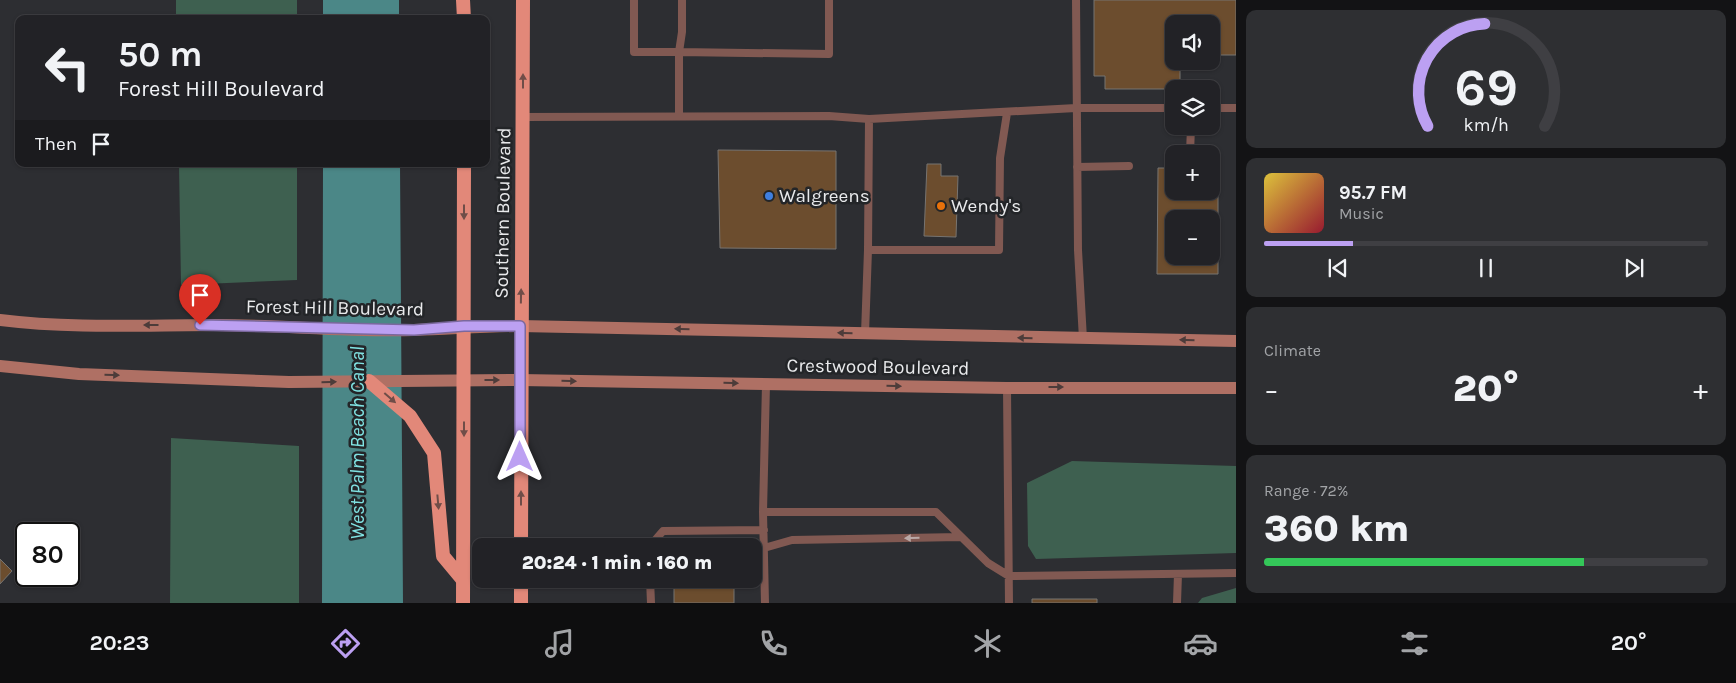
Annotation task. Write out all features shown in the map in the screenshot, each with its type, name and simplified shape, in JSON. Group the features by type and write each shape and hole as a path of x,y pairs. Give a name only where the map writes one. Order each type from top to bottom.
{"highway":[{"path":"464,0 464,15"},
{"name":"Southern Boulevard","path":"521,538 520,326 523,0"},
{"name":"Southern Boulevard","path":"463,603 464,167"},
{"path":"369,381 410,416 434,453 443,556 463,580"},
{"path":"521,588 521,603"}],"main road":[{"name":"Forest Hill Boulevard","path":"0,320 46,325 414,330 464,326 520,326"},
{"name":"Crestwood Boulevard","path":"520,326 1236,342"},
{"path":"0,366 79,374 288,382 520,380"},
{"name":"Crestwood Boulevard","path":"520,380 1008,388 1236,388"}],"lane":[{"path":"634,0 634,52 829,54 829,0"},
{"path":"679,116 679,52 682,32 682,0"},
{"path":"1076,0 1077,167 1083,339"},
{"path":"523,116 829,116 869,119 1076,108 1165,108"},
{"path":"1220,108 1236,108"},
{"path":"868,250 999,250 1000,158 1007,113"},
{"path":"864,334 868,250 869,119"},
{"path":"1077,167 1129,166"},
{"path":"765,603 763,512 766,384"},
{"path":"1008,388 1009,603"},
{"path":"763,512 936,512 988,563 1009,576 1236,573"},
{"path":"657,538 663,531 764,530"},
{"path":"764,548 792,540 960,537"},
{"path":"1177,603 1178,574"},
{"path":"650,588 651,603"}],"green space":[{"path":"176,0 297,0 297,15 176,15"},
{"path":"179,167 297,167 297,280 181,285"},
{"path":"171,438 299,446 299,603 170,603"},
{"path":"1072,461 1236,466 1236,553 1036,559 1028,546 1027,483"},
{"path":"1236,588 1236,603 1198,603 1202,598"}],"water":[{"path":"323,0 399,0 399,15 323,15"},
{"name":"West Palm Beach Canal","path":"323,167 400,167 403,603 322,603"}],"building":[{"path":"1094,0 1236,0 1236,55 1220,55 1220,15 1165,15 1165,70 1180,70 1180,80 1165,80 1165,89 1105,89 1105,76 1094,76"},
{"path":"718,150 836,151 836,249 720,248"},
{"name":"Wendy's","path":"927,164 941,164 941,176 958,176 956,237 924,236"},
{"path":"1158,168 1165,168 1165,200 1218,200 1218,210 1165,210 1165,265 1218,265 1218,274 1157,274"},
{"path":"0,559 12,571 0,584"},
{"path":"674,588 734,588 734,603 674,603"},
{"path":"1032,599 1097,599 1097,603 1032,603"}],"place":[{"name":"Walgreens","path":"769,196"},
{"name":"Wendy's","path":"941,206"}],"route":[{"path":"200,325 414,330 464,326 520,326 520,457"}]}
